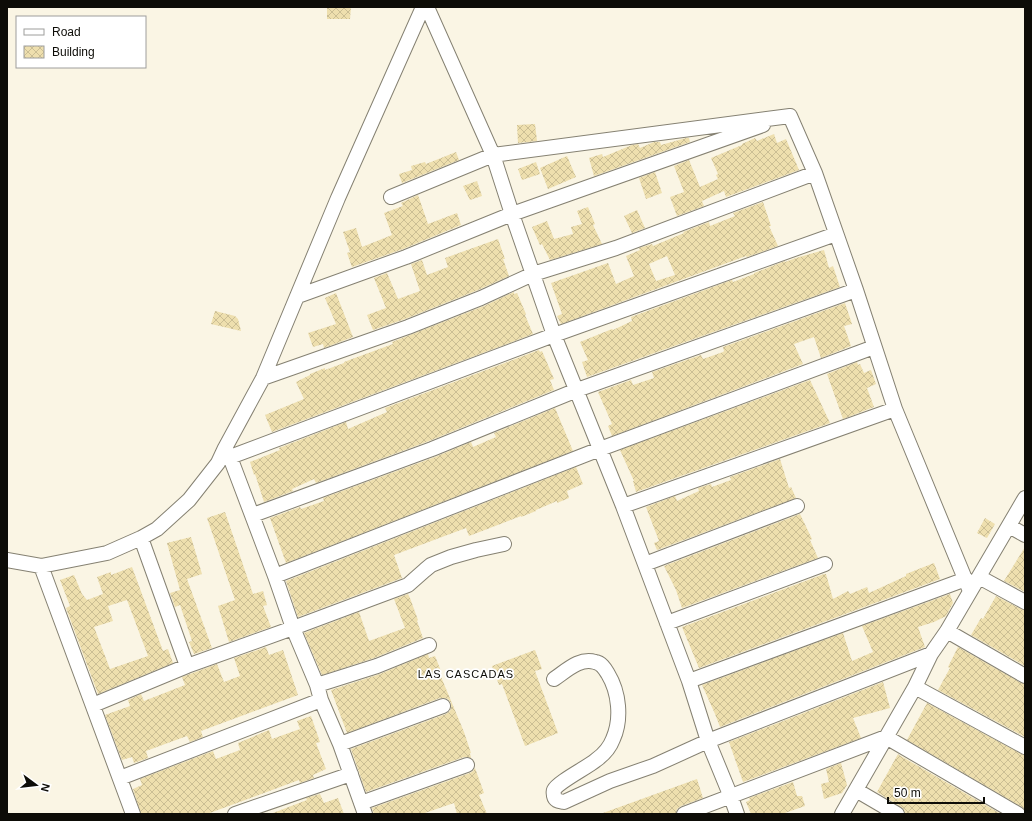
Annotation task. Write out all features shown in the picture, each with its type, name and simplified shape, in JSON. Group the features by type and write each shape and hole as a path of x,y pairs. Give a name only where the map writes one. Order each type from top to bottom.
{"street":[{"path":"7,560 41,566 107,552 141,538 157,529 189,500 218,463 228,453 264,378 338,198 423,7"},
{"path":"427,7 493,154 554,335 623,506 689,681 708,741 737,814"},
{"path":"298,296 406,257 512,214 790,116"},
{"path":"391,197 493,154 790,116"},
{"path":"790,116 815,173 856,290 895,409 972,583"},
{"path":"264,378 408,327 490,295 533,274 616,248 815,173"},
{"path":"228,453 836,234"},
{"path":"253,515 432,449 577,390 856,290"},
{"path":"275,576 600,450 874,347"},
{"path":"623,506 895,409"},
{"path":"228,453 253,515 293,628 340,744 363,809 467,765"},
{"path":"842,814 915,687 931,654 947,631 972,583 1009,526 1025,498"},
{"path":"645,564 797,506"},
{"path":"1009,526 1025,535"},
{"path":"141,538 187,666"},
{"path":"93,705 187,666 408,585 421,572 431,565 476,550 504,544"},
{"path":"667,623 824,564"},
{"path":"41,566 133,814"},
{"path":"689,681 972,583 1025,602"},
{"path":"947,631 1025,676"},
{"path":"317,685 377,666 429,645"},
{"path":"554,679 576,664 586,661 595,661 603,666 609,677 616,694 618,710 617,726 610,745 597,760 565,781 554,791 555,799 558,802 564,802 585,791 653,766 708,741 931,654"},
{"path":"915,687 1025,747"},
{"path":"120,778 321,700"},
{"path":"340,744 444,706"},
{"path":"684,814 886,737"},
{"path":"886,737 1018,814"},
{"path":"235,814 351,774"},
{"path":"856,790 897,814"}],"building":[{"path":"327,7 351,7 350,19 327,19"},
{"path":"535,124 537,141 518,143 517,125"},
{"path":"774,134 777,143 786,139 799,170 726,197 724,191 702,201 704,206 677,216 670,197 684,192 674,166 689,160 700,187 718,179 716,175 718,174 711,158 755,138 757,141"},
{"path":"689,138 690,142 594,176 589,158 602,154 603,157 632,145 638,144 640,148 654,142 660,142 661,145"},
{"path":"456,152 459,160 402,183 399,174 412,170 411,166 425,162 426,164"},
{"path":"567,156 576,177 548,189 540,168"},
{"path":"536,162 540,174 522,180 518,169"},
{"path":"655,172 662,193 646,199 639,178"},
{"path":"477,181 482,196 470,200 463,186"},
{"path":"418,195 428,224 457,213 461,225 403,249 352,267 347,253 350,252 343,232 356,228 362,247 392,235 384,213 403,206 401,203"},
{"path":"763,202 771,226 769,226 778,246 747,257 746,256 561,324 557,316 562,314 551,283 608,263 616,284 634,276 626,256 640,250 639,248 652,244 653,246 709,222 710,226 735,216 733,213","holes":["667,256 675,275 656,281 649,264"]},
{"path":"588,207 595,224 593,225 602,244 550,260 542,244 540,245 532,227 547,221 554,239 573,234 571,227 582,224 577,211"},
{"path":"637,210 645,228 632,233 624,216"},
{"path":"498,239 509,276 405,319 373,330 367,315 386,308 374,278 387,273 398,299 420,291 411,264 422,260 427,275 448,267 445,258"},
{"path":"824,250 829,268 833,266 840,287 587,377 582,362 588,360 580,342 612,329 613,330 632,321 631,317 732,280 733,282 785,261"},
{"path":"514,292 514,294 517,293 533,334 272,432 265,415 304,399 296,382 310,374 325,368 325,370 393,344 392,342 484,306"},
{"path":"336,293 353,337 324,348 323,344 313,347 308,333 336,324 325,298"},
{"path":"845,303 852,324 844,326 851,346 821,358 814,337 794,344 803,364 612,436 608,426 612,424 598,392 631,380 633,385 654,378 652,372 701,355 703,359 723,352 723,347"},
{"path":"215,311 235,316 238,319 241,331 211,324"},
{"path":"539,350 540,352 542,351 554,379 550,380 554,390 429,441 316,483 314,479 292,489 293,491 264,502 250,462 280,450 279,448 346,422 348,429 387,412 385,408"},
{"path":"857,362 858,365 860,364 864,373 871,370 876,384 867,388 874,407 843,419 827,374"},
{"path":"810,380 830,423 636,492 634,481 620,450"},
{"path":"555,408 573,451 286,563 270,518 300,507 301,509 324,501 323,498 435,457 471,442 473,447 496,437 494,433"},
{"path":"780,459 789,488 791,487 796,498 657,550 654,543 659,541 646,507 675,496 677,501 699,491 698,488 711,484 712,487 731,480 730,477"},
{"path":"576,467 583,484 567,491 569,498 557,503 557,501 521,517 469,536 466,528 394,555 402,578 298,617 286,581"},
{"path":"225,512 253,594 263,591 267,605 263,606 271,627 229,642 218,606 235,600 207,518"},
{"path":"800,514 812,539 810,540 818,558 682,608 676,590 664,566"},
{"path":"985,518 995,524 987,538 977,533"},
{"path":"191,537 202,574 187,579 212,648 194,654 189,642 192,641 180,605 175,607 170,593 180,590 167,543"},
{"path":"1025,547 1025,592 1004,581"},
{"path":"934,563 940,579 699,668 682,627 824,574 826,574 833,599 848,591 850,594 867,587 869,593 906,576 906,574"},
{"path":"132,567 163,651 168,649 173,663 98,694 66,608 70,606 60,580 74,575 82,594 87,600 103,594 97,577 111,572 111,575","holes":["127,600 148,656 110,669 94,627 113,621 108,606"]},
{"path":"408,594 423,638 374,658 322,675 304,633 359,612 369,641 405,628 394,599"},
{"path":"950,594 953,603 946,616 918,627 925,647 720,727 702,685 843,633 852,661 873,652 862,626"},
{"path":"996,596 1025,610 1025,666 971,635 981,618 983,619"},
{"path":"266,647 269,655 283,650 298,695 201,731 203,737 190,742 187,736 146,751 148,758 134,763 132,757 122,760 105,715 130,706 128,700 141,694 144,701 185,685 182,677 217,664 224,682 240,676 234,658"},
{"path":"958,647 1025,684 1025,737 938,690 950,668 948,667"},
{"path":"535,650 542,669 535,671 558,733 525,746 502,684 499,685 492,666"},
{"path":"428,654 429,658 435,656 441,671 439,672 464,732 471,753 471,758 464,757 366,792 351,749 446,714 450,711 451,703 448,699 440,698 347,733 331,690 380,674"},
{"path":"883,682 890,708 853,718 861,738 743,782 729,742"},
{"path":"927,703 1025,755 1025,809 907,740"},
{"path":"311,716 320,742 316,743 326,769 313,775 314,778 300,783 299,780 207,814 141,814 133,789 142,785 140,779 213,751 216,759 240,750 238,743 269,730 272,739 300,729 297,721"},
{"path":"898,754 1001,814 905,814 904,809 877,792"},
{"path":"841,763 847,785 842,793 824,799 821,784 829,782 826,769"},
{"path":"475,768 484,793 479,795 487,814 457,814 454,803 422,814 374,814 372,808 470,773"},
{"path":"697,779 703,798 681,806 677,809 676,814 603,814 603,813"},
{"path":"793,782 797,796 802,796 805,806 782,814 751,814 746,802 750,800 749,798"},
{"path":"320,794 324,803 338,798 344,814 273,814 307,800 306,798"}],"district":[{"name":"LAS CASCADAS","path":"466,674"}]}
